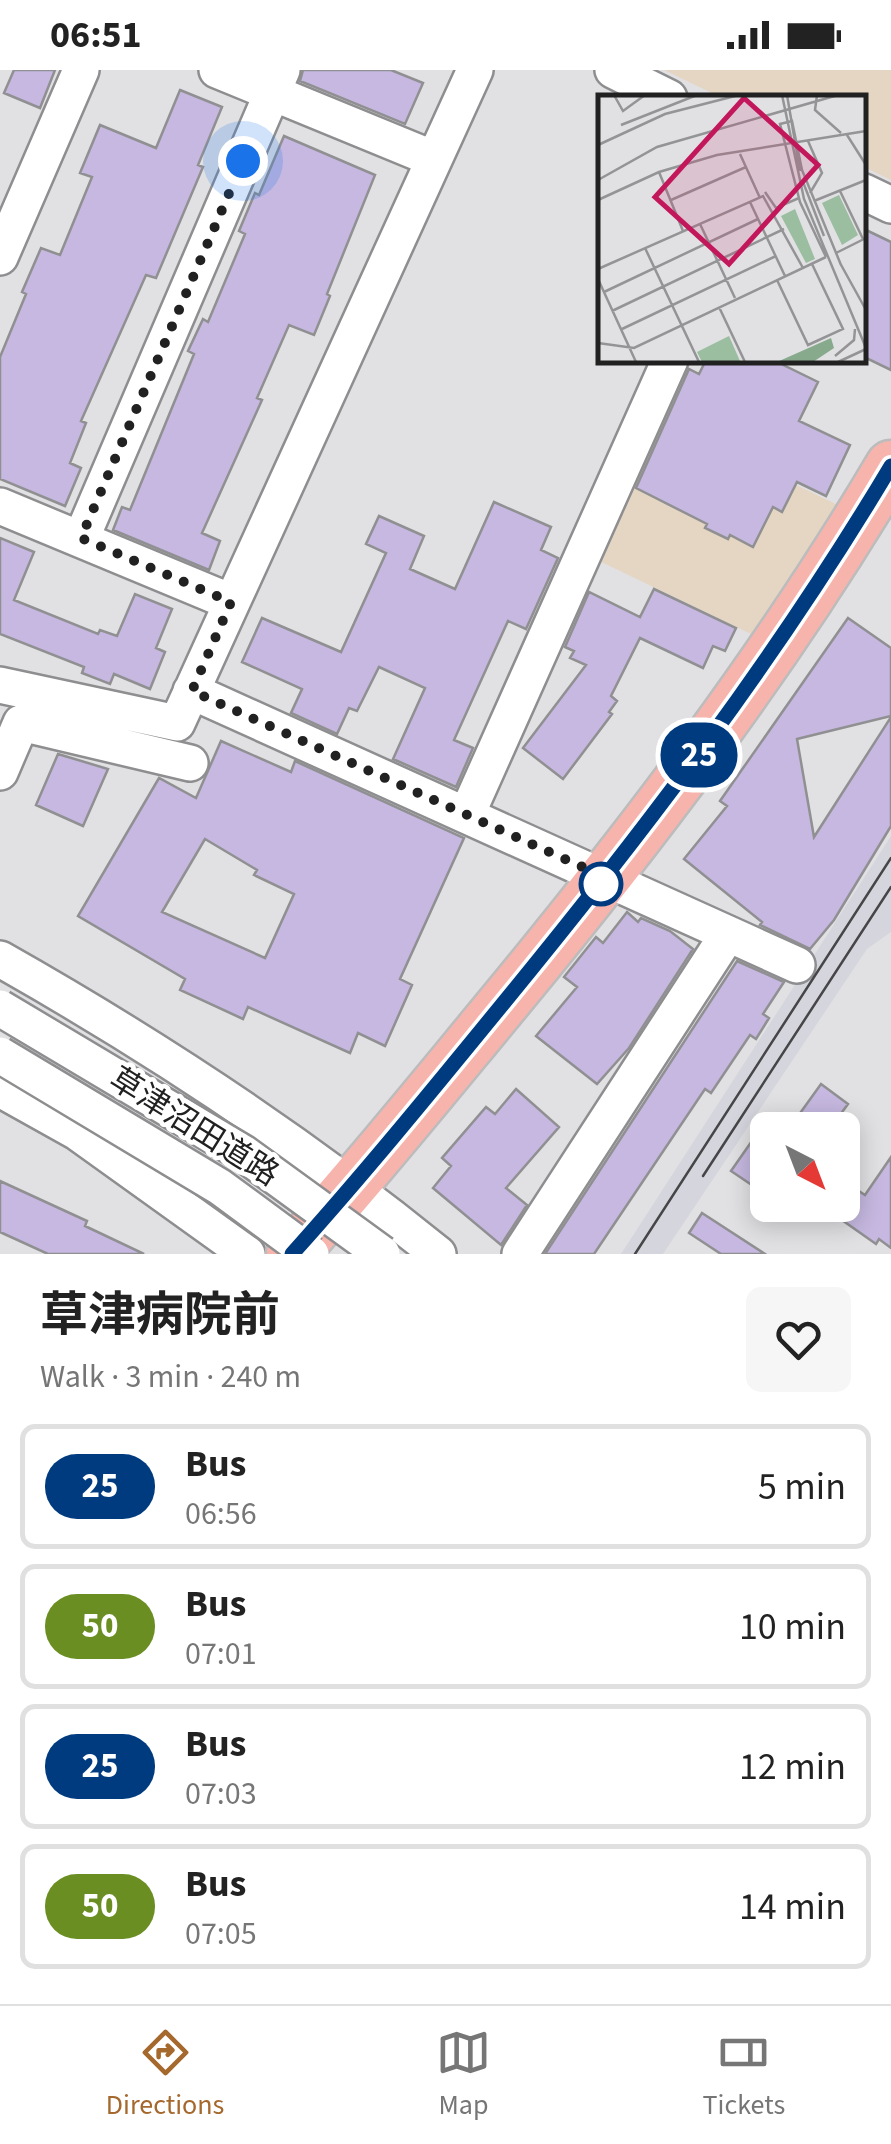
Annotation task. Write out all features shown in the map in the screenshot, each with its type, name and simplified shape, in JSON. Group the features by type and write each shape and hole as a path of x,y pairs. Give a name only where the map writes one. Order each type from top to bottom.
{"highway":[{"path":"292,1254 354,1185 607,878 726,719 891,466"}],"street":[{"path":"0,257 81,70"},
{"path":"217,70 277,81 434,159"},
{"path":"0,685 176,723 475,70"},
{"path":"614,70 663,95"},
{"path":"81,538 277,81"},
{"path":"866,193 891,205"},
{"path":"467,814 669,362"},
{"path":"0,506 231,602"},
{"path":"192,691 796,965"},
{"path":"0,772 21,723 190,762"},
{"path":"520,1254 728,934"},
{"path":"0,959 116,1025 278,1131 354,1185 438,1254"},
{"name":"草津沼田道路","path":"0,1008 244,1153 382,1254"},
{"name":"草津沼田道路","path":"0,1055 220,1187 311,1254"},
{"path":"0,1089 77,1132 246,1254"}],"shaded area":[{"path":"664,70 891,70 891,180 866,168 866,95 716,95"},
{"path":"655,418 838,505 753,635 593,558"},
{"path":"891,836 891,932 867,949 758,1112 750,1112 750,1124 663,1254 621,1254"}],"building":[{"path":"14,70 55,70 40,108 4,93"},
{"path":"303,70 391,70 423,83 405,124 300,81"},
{"path":"180,90 222,107 198,165 203,167 156,278 146,275 81,421 86,423 70,463 81,468 65,506 0,479 0,357 41,248 60,255 92,177 80,173 100,125 156,148"},
{"path":"284,136 375,175 314,335 289,325 257,398 262,400 202,533 220,541 209,570 113,530 122,507 130,510 194,354 188,351 203,319 208,322 245,234 239,231"},
{"path":"866,230 891,242 891,370 866,358"},
{"path":"705,362 777,362 818,382 799,421 850,445 826,496 797,482 782,512 773,507 753,547 705,528 707,524 636,488 689,369 699,374"},
{"path":"494,502 551,527 541,550 558,558 526,629 508,621 454,740 473,748 456,787 393,759 425,688 379,667 357,711 349,708 337,734 291,713 302,689 242,662 262,618 341,652 386,553 366,544 379,516 424,536 410,569 455,589"},
{"path":"0,538 34,552 14,600 98,634 100,630 117,636 135,594 172,609 156,648 165,652 150,689 114,674 110,684 82,673 84,667 0,634"},
{"path":"654,589 736,628 725,651 713,646 703,668 640,638 611,696 617,701 609,712 612,714 563,779 523,748 586,665 570,658 574,651 565,647 589,592 640,617"},
{"path":"848,618 891,648 891,716 797,739 814,837 891,717 891,826 834,920 810,949 760,925 762,922 684,859 727,806 720,801"},
{"path":"221,741 291,772 295,761 464,838 400,979 412,985 385,1046 358,1033 350,1053 248,1007 243,1019 180,990 185,979 78,916 159,778 196,798","holes":["205,839 257,870 254,875 294,894 265,958 162,912"]},
{"path":"58,754 108,769 83,826 36,805"},
{"path":"627,912 638,922 641,918 670,931 693,949 629,1048 597,1084 536,1036 577,987 564,977 596,937 603,943"},
{"path":"737,961 784,982 763,1014 769,1018 756,1039 750,1035 711,1093 705,1089 594,1254 545,1254"},
{"path":"821,1084 848,1104 842,1112 801,1112"},
{"path":"516,1089 559,1127 506,1188 527,1205 501,1245 433,1188 451,1166 442,1158 486,1107 495,1114"},
{"path":"750,1144 750,1184 731,1171"},
{"path":"891,1157 891,1248 879,1239 876,1244 845,1222 860,1222 860,1192 865,1195"},
{"path":"0,1181 87,1221 85,1226 144,1254 48,1254 0,1232"},
{"path":"702,1213 765,1254 721,1254 689,1233"}],"tram line":[{"path":"635,1254 891,858"},
{"path":"703,1176 891,887"}],"bus line":[{"name":"25","path":"292,1254 354,1185 607,878 726,719 891,466"}],"route":[{"path":"243,161 81,538 231,602 192,691 607,878 601,884"}]}
